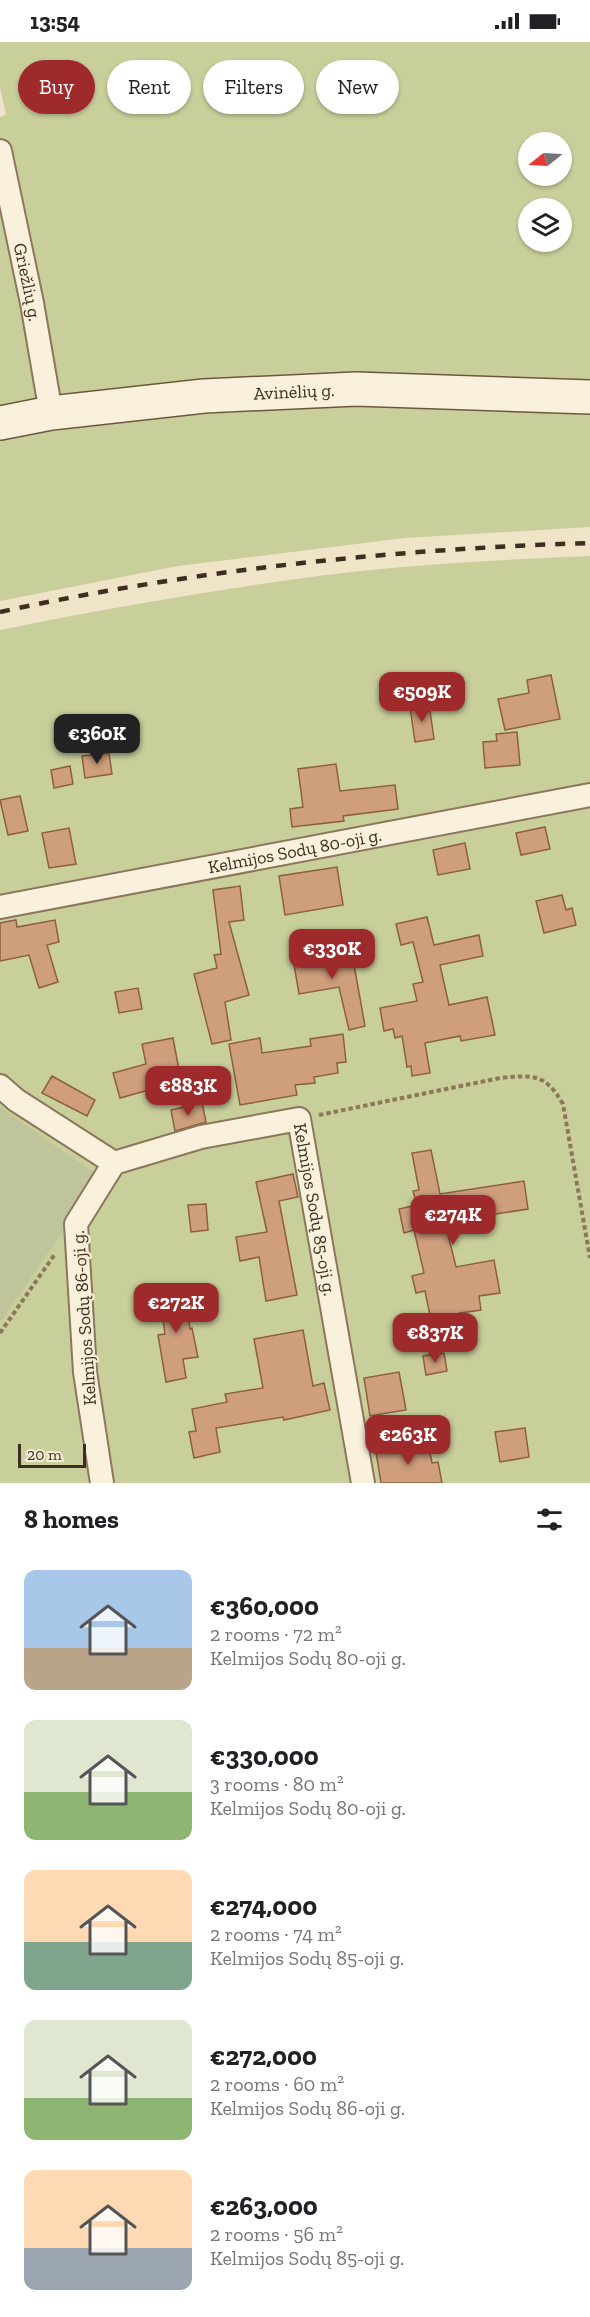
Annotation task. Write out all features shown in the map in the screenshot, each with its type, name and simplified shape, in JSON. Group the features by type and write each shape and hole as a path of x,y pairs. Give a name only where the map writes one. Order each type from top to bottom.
{"main road":[{"name":"Avinėlių g.","path":"0,423 51,413 204,396 356,389 590,397"}],"street":[{"name":"Griežlių g.","path":"0,151 32,303 51,413"},
{"name":"Kelmijos Sodų 80-oji g.","path":"0,908 590,795"},
{"path":"0,1086 16,1101 114,1163"},
{"name":"Kelmijos Sodų 85-oji g.","path":"114,1163 201,1137 299,1119 363,1483"},
{"name":"Kelmijos Sodų 86-oji g.","path":"102,1483 85,1372 76,1224 114,1163"}],"path":[{"path":"299,1119 500,1078 529,1076 543,1079 555,1091 562,1104 590,1258"},
{"path":"0,1333 76,1224"}],"green space":[{"path":"0,42 590,42 590,383 0,407 0,117 6,115 0,88"},
{"path":"371,404 590,410 590,527 405,538 178,566 0,601 0,437 190,415"},
{"path":"590,556 590,1483 0,1483 0,630 185,596 332,574 443,564"},
{"path":"0,1107 100,1177 0,1323"}],"building":[{"path":"551,675 560,719 505,730 498,699 529,693 527,680"},
{"path":"429,704 434,739 415,742 410,707"},
{"path":"517,732 520,765 485,768 483,742 497,741 496,734"},
{"path":"109,753 112,774 85,778 82,756"},
{"path":"336,764 340,791 395,785 398,809 343,816 344,821 292,827 290,809 303,807 298,769"},
{"path":"70,766 73,784 54,788 51,770"},
{"path":"20,796 28,831 8,835 0,800"},
{"path":"545,827 550,849 521,855 516,833"},
{"path":"69,828 76,864 49,868 42,833"},
{"path":"465,843 470,869 438,875 433,850"},
{"path":"337,867 343,905 285,915 279,876"},
{"path":"240,886 244,920 229,922 249,995 225,1002 231,1040 212,1044 194,974 217,968 214,955 221,954 213,890"},
{"path":"562,895 566,910 572,908 576,925 544,933 536,901"},
{"path":"427,917 434,945 479,935 483,956 440,965 449,1005 487,997 495,1035 461,1041 460,1036 425,1043 430,1073 412,1076 411,1066 407,1067 402,1036 395,1038 393,1029 384,1031 380,1008 417,1001 413,984 423,982 413,942 401,945 396,924"},
{"path":"16,920 17,927 55,920 59,942 47,945 58,982 39,988 29,955 0,961 0,923"},
{"path":"351,948 365,1026 349,1030 339,987 299,994 293,959"},
{"path":"138,988 142,1009 119,1013 115,992"},
{"path":"343,1034 346,1062 337,1063 338,1073 314,1077 315,1083 295,1085 297,1095 240,1105 229,1044 260,1038 262,1053 311,1046 310,1039"},
{"path":"173,1038 181,1081 120,1098 113,1073 146,1064 142,1044"},
{"path":"52,1076 95,1100 87,1116 42,1093"},
{"path":"202,1103 206,1122 175,1131 171,1110"},
{"path":"431,1150 440,1194 524,1181 528,1209 445,1222 456,1267 494,1260 500,1293 479,1296 481,1310 460,1313 465,1340 436,1345 425,1291 416,1293 412,1276 424,1273 414,1230 404,1233 399,1209 417,1205 413,1191 419,1190 412,1153"},
{"path":"293,1174 298,1197 279,1201 297,1295 266,1301 259,1257 240,1261 236,1237 267,1232 256,1182"},
{"path":"206,1204 208,1230 191,1232 188,1205"},
{"path":"185,1288 190,1329 192,1328 198,1357 183,1359 186,1378 166,1382 158,1335 165,1334 159,1291"},
{"path":"303,1330 313,1386 324,1383 330,1410 284,1420 283,1417 216,1428 220,1452 194,1458 189,1432 196,1431 192,1409 227,1402 225,1394 263,1388 254,1339"},
{"path":"444,1353 447,1371 426,1375 423,1356"},
{"path":"399,1372 406,1410 370,1416 364,1378"},
{"path":"525,1428 529,1457 500,1462 495,1432"},
{"path":"428,1443 432,1463 438,1462 442,1483 381,1483 376,1452"}],"railway":[{"path":"0,612 146,584 294,564 442,550 590,543"}]}
